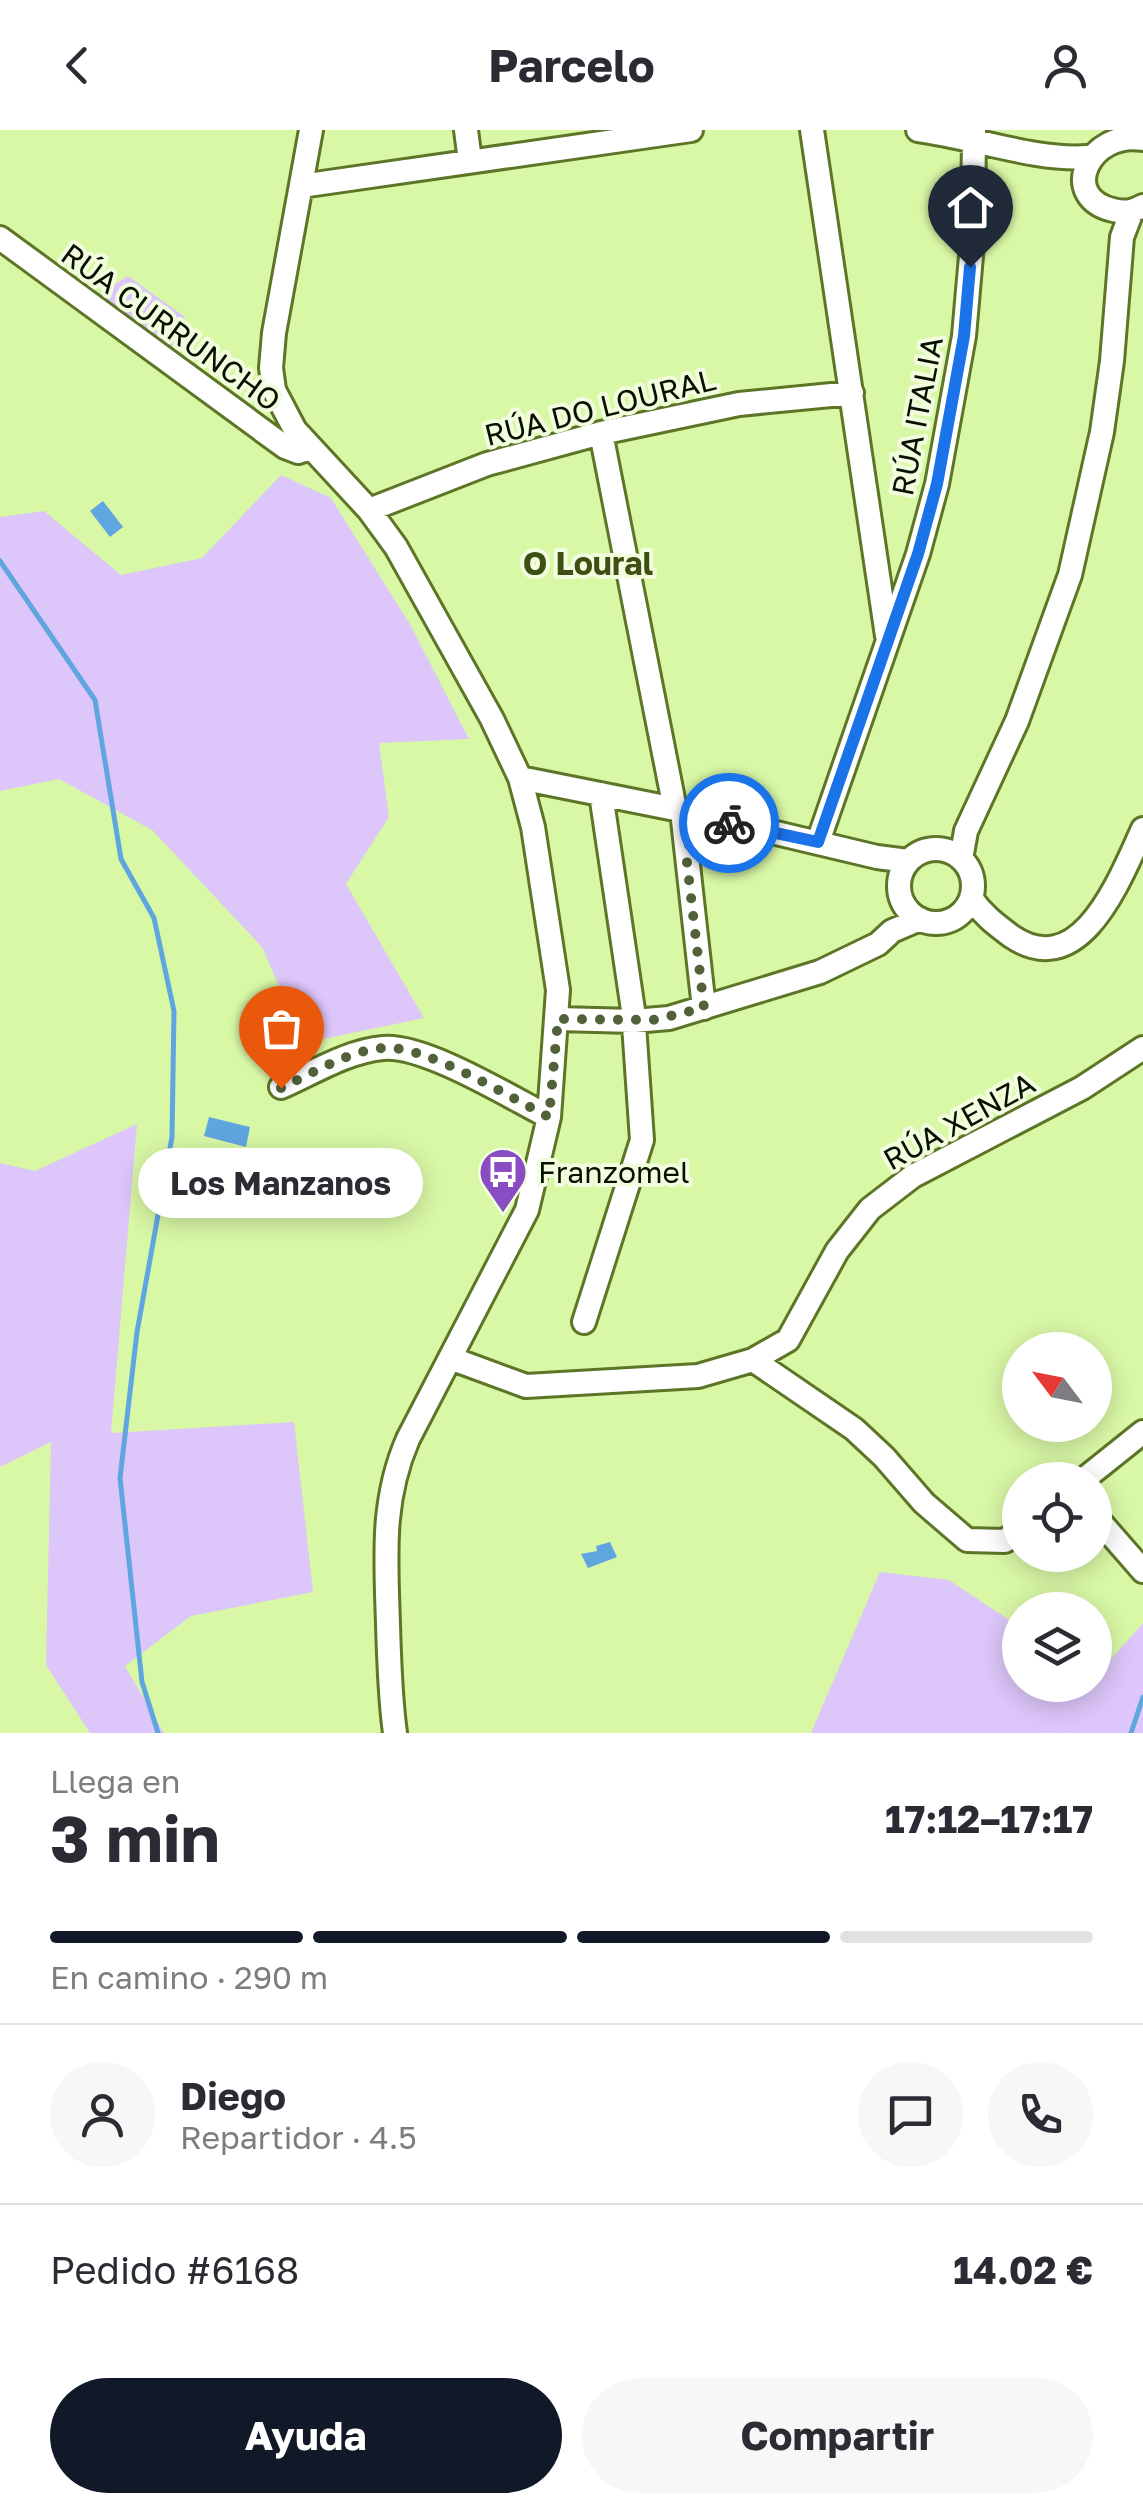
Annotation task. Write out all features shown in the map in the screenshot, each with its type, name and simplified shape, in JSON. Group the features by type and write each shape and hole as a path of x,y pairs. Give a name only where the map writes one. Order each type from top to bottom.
{"street":[{"path":"312,130 274,333 274,390 282,410 396,547 492,718 520,778 534,826 552,936 558,1019 549,1117 526,1210 396,1466 389,1498 387,1588 395,1733"},
{"path":"466,130 470,161"},
{"path":"301,186 470,161 580,138 691,130"},
{"path":"812,130 887,640"},
{"path":"918,130 974,134 1085,165"},
{"name":"RÚA ITALIA","path":"818,842 910,575 937,484 964,336 973,233 974,134"},
{"path":"953,854 1017,721 1070,574 1102,432 1122,237 1129,209 1094,200 1084,183 1085,165 1095,144 1124,134"},
{"name":"RÚA CURRUNCHO","path":"0,238 285,448 298,452 312,448"},
{"name":"RÚA DO LOURAL","path":"369,510 486,464 601,433 739,404 852,393"},
{"path":"601,433 686,854 704,1008"},
{"path":"878,569 890,577 910,575"},
{"path":"520,778 818,842 877,857 904,870"},
{"path":"584,1322 642,1140 634,1021 602,794"},
{"path":"686,854 690,842 710,820"},
{"path":"966,906 1029,945 1055,948 1069,944 1088,928 1143,830"},
{"path":"904,870 925,850 953,854 971,873 966,906"},
{"path":"904,870 912,912"},
{"path":"912,912 937,923 966,906"},
{"path":"558,1019 634,1021 669,1018 704,1008 820,972 878,944 912,912"},
{"path":"281,1088 366,1051 388,1047 419,1052 549,1117"},
{"name":"RÚA XENZA","path":"450,1358 526,1386 698,1376 753,1360 788,1340 838,1251 870,1210 913,1176 1082,1088 1143,1048"},
{"path":"753,1360 854,1430 924,1503 967,1540 1002,1541"},
{"path":"1106,1462 1143,1432"},
{"path":"1112,1535 1143,1571"}],"shaded area":[{"path":"128,276 185,317 171,348 93,298"},
{"path":"281,475 331,498 411,626 469,739 379,743 389,817 346,884 424,1018 304,1043 262,947 152,830 59,779 0,791 0,517 44,511 121,575 202,558"},
{"path":"137,1124 111,1433 294,1422 313,1592 191,1616 125,1666 164,1733 90,1733 46,1665 51,1442 0,1467 0,1163 35,1171"},
{"path":"880,1572 949,1580 1002,1615 1002,1702 1112,1702 1112,1658 1143,1623 1143,1733 811,1733"}],"water":[{"path":"103,501 123,527 110,537 90,511"},
{"path":"209,1117 250,1127 246,1147 204,1136"},
{"path":"610,1542 617,1557 588,1568 581,1554 597,1551 596,1546"}],"waterway":[{"path":"0,561 95,700 121,859 154,918 174,1011 172,1137 137,1332 120,1478 142,1682 158,1733"},
{"path":"1131,1733 1143,1697"}],"way so far":[{"path":"281,1088 366,1051 388,1047 419,1052 549,1117 558,1019 653,1020 704,1008 686,854 690,842 710,820 729,823"}],"place":[{"name":"Los Manzanos","path":"281,1088"},
{"name":"Franzomel","path":"503,1214"}],"district":[{"name":"O Loural","path":"588,563"}],"route":[{"path":"729,823 818,842 918,554 937,484 964,336 970,267"}]}
